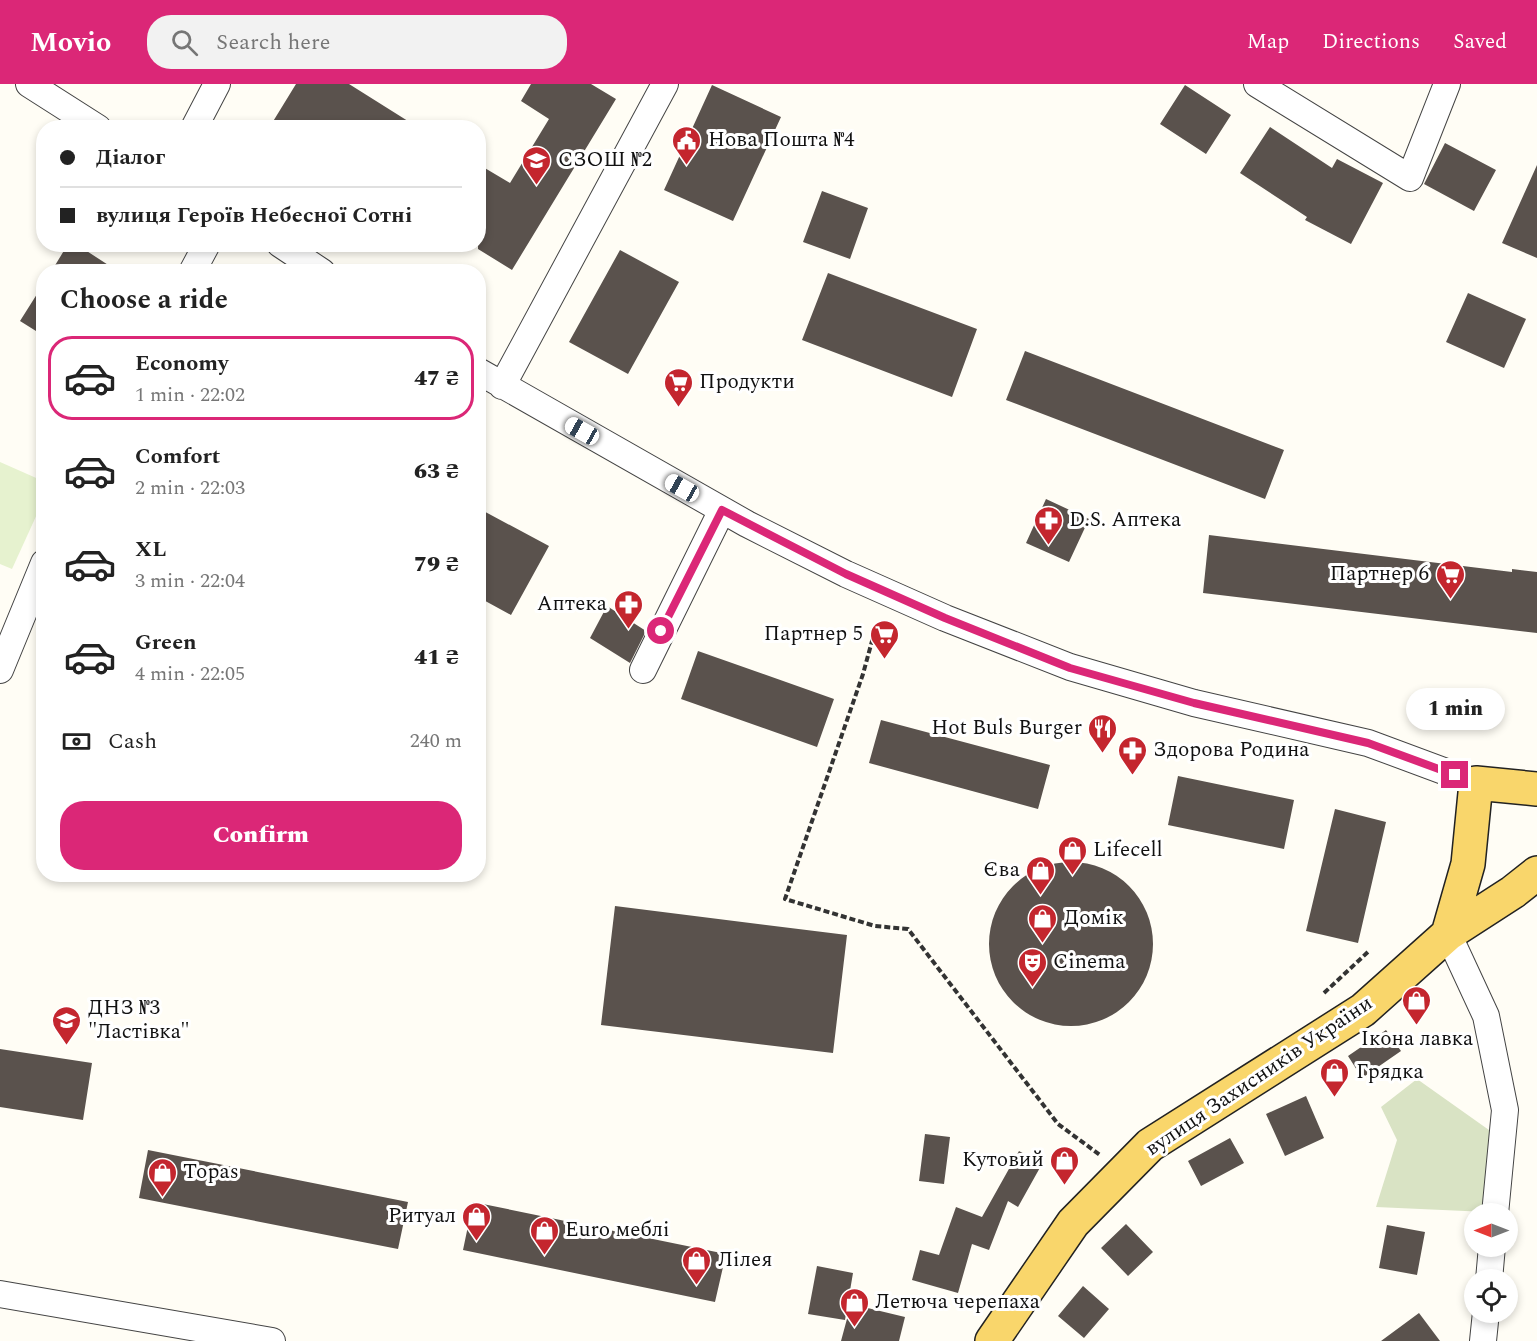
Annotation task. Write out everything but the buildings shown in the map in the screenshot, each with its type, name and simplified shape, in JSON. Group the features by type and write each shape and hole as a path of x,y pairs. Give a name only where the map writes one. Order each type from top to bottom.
{"main road":[{"path":"1448,933 1468,864 1476,783 1537,789"},
{"name":"вулиця Захисників України","path":"992,1341 1073,1223 1150,1145 1363,1010 1448,933 1537,873"}],"street":[{"path":"29,84 85,120"},
{"path":"198,120 217,84"},
{"path":"502,386 665,84"},
{"path":"1257,84 1410,178 1447,84"},
{"path":"292,252 310,264"},
{"path":"486,376 752,527 945,618 1070,668 1194,703 1368,743 1476,783"},
{"path":"643,670 722,510"},
{"path":"0,670 36,582"},
{"path":"1448,933 1486,1016 1505,1110 1496,1203"},
{"path":"0,1294 272,1341"},
{"path":"1484,1341 1485,1323"}],"path":[{"path":"875,630 863,674 785,900 875,926 908,929 1058,1124 1102,1158"},
{"path":"1324,993 1369,951"}],"green space":[{"path":"0,462 36,478 36,516 12,569 0,564"},
{"path":"1417,1079 1496,1135 1488,1203 1464,1203 1464,1211 1376,1207 1397,1140 1381,1107"}],"place":[{"name":"Нова Пошта №4","path":"687,166"},
{"name":"СЗОШ №2","path":"537,186"},
{"name":"Продукти","path":"678,408"},
{"name":"D.S. Аптека","path":"1048,546"},
{"name":"Партнер 6","path":"1450,600"},
{"name":"Аптека","path":"628,630"},
{"name":"Партнер 5","path":"884,660"},
{"name":"Hot Buls Burger","path":"1103,754"},
{"name":"Здорова Родина","path":"1132,776"},
{"name":"Lifecell","path":"1072,876"},
{"name":"Єва","path":"1041,896"},
{"name":"Домік","path":"1043,944"},
{"name":"Cinema","path":"1032,988"},
{"name":"Ікона лавка","path":"1417,1026"},
{"name":"ДНЗ №3 \"Ластівка\"","path":"67,1046"},
{"name":"Грядка","path":"1335,1098"},
{"name":"Кутовий","path":"1065,1186"},
{"name":"Topas","path":"162,1198"},
{"name":"Ритуал","path":"477,1242"},
{"name":"Euro меблі","path":"544,1256"},
{"name":"Лілея","path":"697,1286"},
{"name":"Летюча черепаха","path":"854,1328"}],"route":[{"path":"661,631 722,510 846,574 945,618 1070,668 1194,703 1368,743 1455,775"}]}
